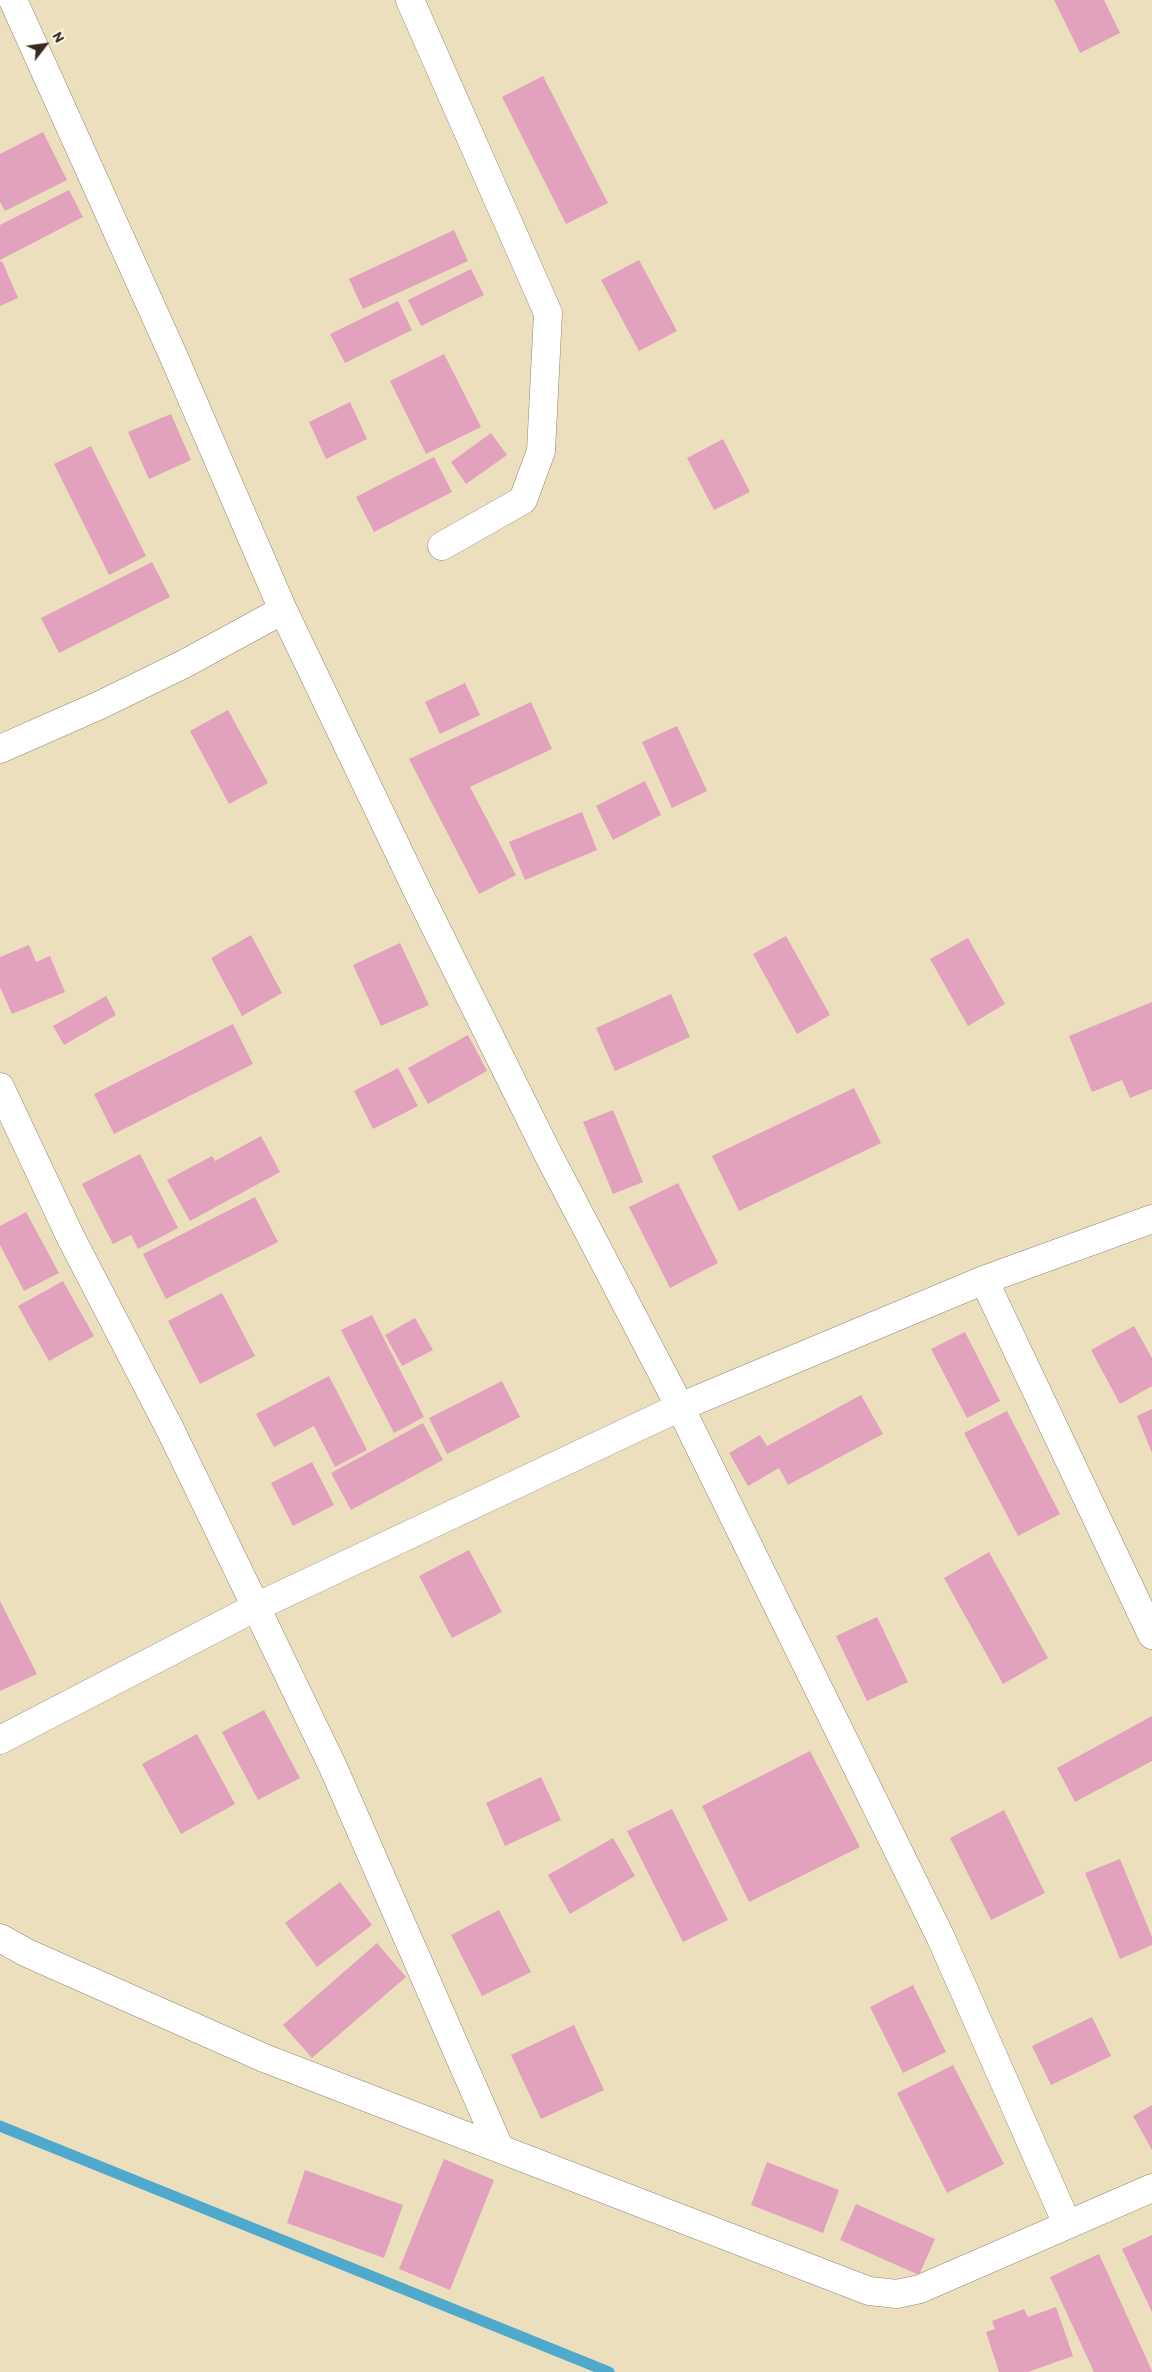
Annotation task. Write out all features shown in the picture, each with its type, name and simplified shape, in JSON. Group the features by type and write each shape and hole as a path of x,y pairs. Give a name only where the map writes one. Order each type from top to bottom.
{"street":[{"path":"13,0 177,364 283,610 417,890 531,1121 680,1407 941,1938 1067,2224"},
{"path":"410,0 548,313 541,451 522,500 442,546"},
{"path":"0,749 167,673 283,610"},
{"path":"0,1087 70,1236 171,1431 337,1776 499,2147"},
{"path":"0,1740 256,1607 680,1407 984,1280 1152,1219"},
{"path":"984,1280 1152,1635"},
{"path":"0,1938 27,1953 264,2058 870,2291 897,2294 920,2289 1152,2188"}],"building":[{"path":"1054,0 1104,0 1120,33 1080,53"},
{"path":"543,76 608,203 566,224 502,97"},
{"path":"43,132 67,180 5,211 0,202 0,154"},
{"path":"69,190 83,217 0,260 0,225"},
{"path":"454,230 468,261 363,309 349,279"},
{"path":"639,260 677,331 639,351 601,280"},
{"path":"2,261 18,298 0,306 0,262"},
{"path":"471,269 484,295 421,326 408,300"},
{"path":"398,301 412,330 345,363 330,334"},
{"path":"444,354 481,427 426,454 390,381"},
{"path":"350,402 367,439 326,459 309,422"},
{"path":"171,414 191,460 149,479 128,432"},
{"path":"491,433 507,455 466,484 451,462"},
{"path":"723,439 750,492 714,510 687,458"},
{"path":"91,446 146,556 109,575 54,464"},
{"path":"434,457 452,492 374,532 356,497"},
{"path":"152,562 170,597 59,653 41,618"},
{"path":"465,683 480,715 440,734 425,702"},
{"path":"531,702 552,749 470,787 516,875 479,894 409,759"},
{"path":"228,710 268,783 229,804 190,731"},
{"path":"677,726 707,791 672,808 642,742"},
{"path":"645,781 661,815 613,840 596,806"},
{"path":"582,812 597,850 525,880 509,842"},
{"path":"251,935 282,993 242,1016 211,958"},
{"path":"786,936 830,1015 797,1034 753,954"},
{"path":"968,938 1005,1004 968,1026 930,959"},
{"path":"400,943 429,1005 381,1026 353,965"},
{"path":"29,945 36,962 50,956 65,992 12,1014 0,987 0,957"},
{"path":"671,994 690,1037 615,1071 596,1028"},
{"path":"106,996 116,1015 64,1045 53,1026"},
{"path":"1152,1002 1152,1089 1130,1098 1122,1080 1092,1092 1069,1036"},
{"path":"233,1024 253,1064 114,1134 94,1094"},
{"path":"468,1035 487,1071 428,1104 408,1068"},
{"path":"398,1068 418,1106 373,1129 354,1091"},
{"path":"854,1088 881,1143 739,1211 712,1156"},
{"path":"613,1110 643,1182 613,1194 583,1122"},
{"path":"261,1136 280,1172 190,1221 167,1180 212,1156 215,1161"},
{"path":"140,1154 178,1228 138,1249 131,1235 113,1244 82,1184"},
{"path":"678,1183 718,1263 670,1288 629,1207"},
{"path":"255,1197 278,1242 166,1299 143,1254"},
{"path":"26,1212 59,1273 24,1291 0,1245 0,1226"},
{"path":"63,1281 94,1336 49,1361 18,1306"},
{"path":"222,1293 255,1356 200,1384 168,1321"},
{"path":"372,1315 424,1417 394,1433 341,1330"},
{"path":"415,1318 433,1350 402,1366 385,1335"},
{"path":"1134,1326 1152,1358 1152,1386 1120,1404 1091,1350"},
{"path":"965,1332 1000,1401 967,1418 931,1349"},
{"path":"329,1376 367,1450 335,1467 314,1426 274,1447 256,1414"},
{"path":"502,1381 520,1417 447,1454 429,1418"},
{"path":"861,1395 883,1434 788,1485 779,1468 748,1486 729,1453 760,1435 767,1446"},
{"path":"1152,1409 1152,1453 1137,1416"},
{"path":"1007,1411 1060,1514 1018,1536 964,1433"},
{"path":"423,1423 443,1460 351,1510 331,1473"},
{"path":"312,1462 334,1505 293,1526 271,1483"},
{"path":"469,1550 502,1612 452,1638 419,1576"},
{"path":"989,1552 1048,1658 1003,1684 944,1578"},
{"path":"0,1601 37,1674 0,1691"},
{"path":"877,1617 908,1682 867,1701 836,1636"},
{"path":"264,1710 300,1778 258,1800 222,1732"},
{"path":"1152,1716 1152,1761 1075,1802 1057,1768"},
{"path":"197,1734 235,1804 181,1834 142,1764"},
{"path":"810,1751 860,1847 749,1902 702,1806"},
{"path":"541,1777 561,1820 505,1846 486,1803"},
{"path":"672,1809 728,1920 683,1942 627,1831"},
{"path":"1004,1810 1045,1893 991,1920 950,1838"},
{"path":"613,1838 635,1876 570,1914 548,1875"},
{"path":"1120,1859 1152,1937 1152,1945 1120,1959 1085,1873"},
{"path":"340,1882 372,1925 317,1967 285,1923"},
{"path":"499,1910 531,1972 482,1996 451,1935"},
{"path":"377,1943 406,1977 312,2058 283,2025"},
{"path":"913,1985 946,2052 903,2073 870,2007"},
{"path":"1092,2017 1111,2056 1051,2085 1032,2046"},
{"path":"574,2025 604,2090 541,2119 511,2055"},
{"path":"953,2065 1004,2164 947,2193 897,2093"},
{"path":"1152,2105 1152,2150 1133,2116"},
{"path":"444,2159 494,2180 450,2290 399,2269"},
{"path":"767,2162 839,2190 823,2233 751,2205"},
{"path":"305,2170 403,2205 384,2258 287,2223"},
{"path":"856,2204 935,2239 919,2275 840,2240"},
{"path":"1152,2235 1152,2312 1122,2249"},
{"path":"1099,2254 1152,2372 1094,2372 1050,2277"},
{"path":"1056,2307 1073,2356 1028,2372 999,2372 986,2332 995,2329 992,2321 1024,2309 1028,2317"}],"waterway":[{"path":"0,2126 609,2372"}]}
